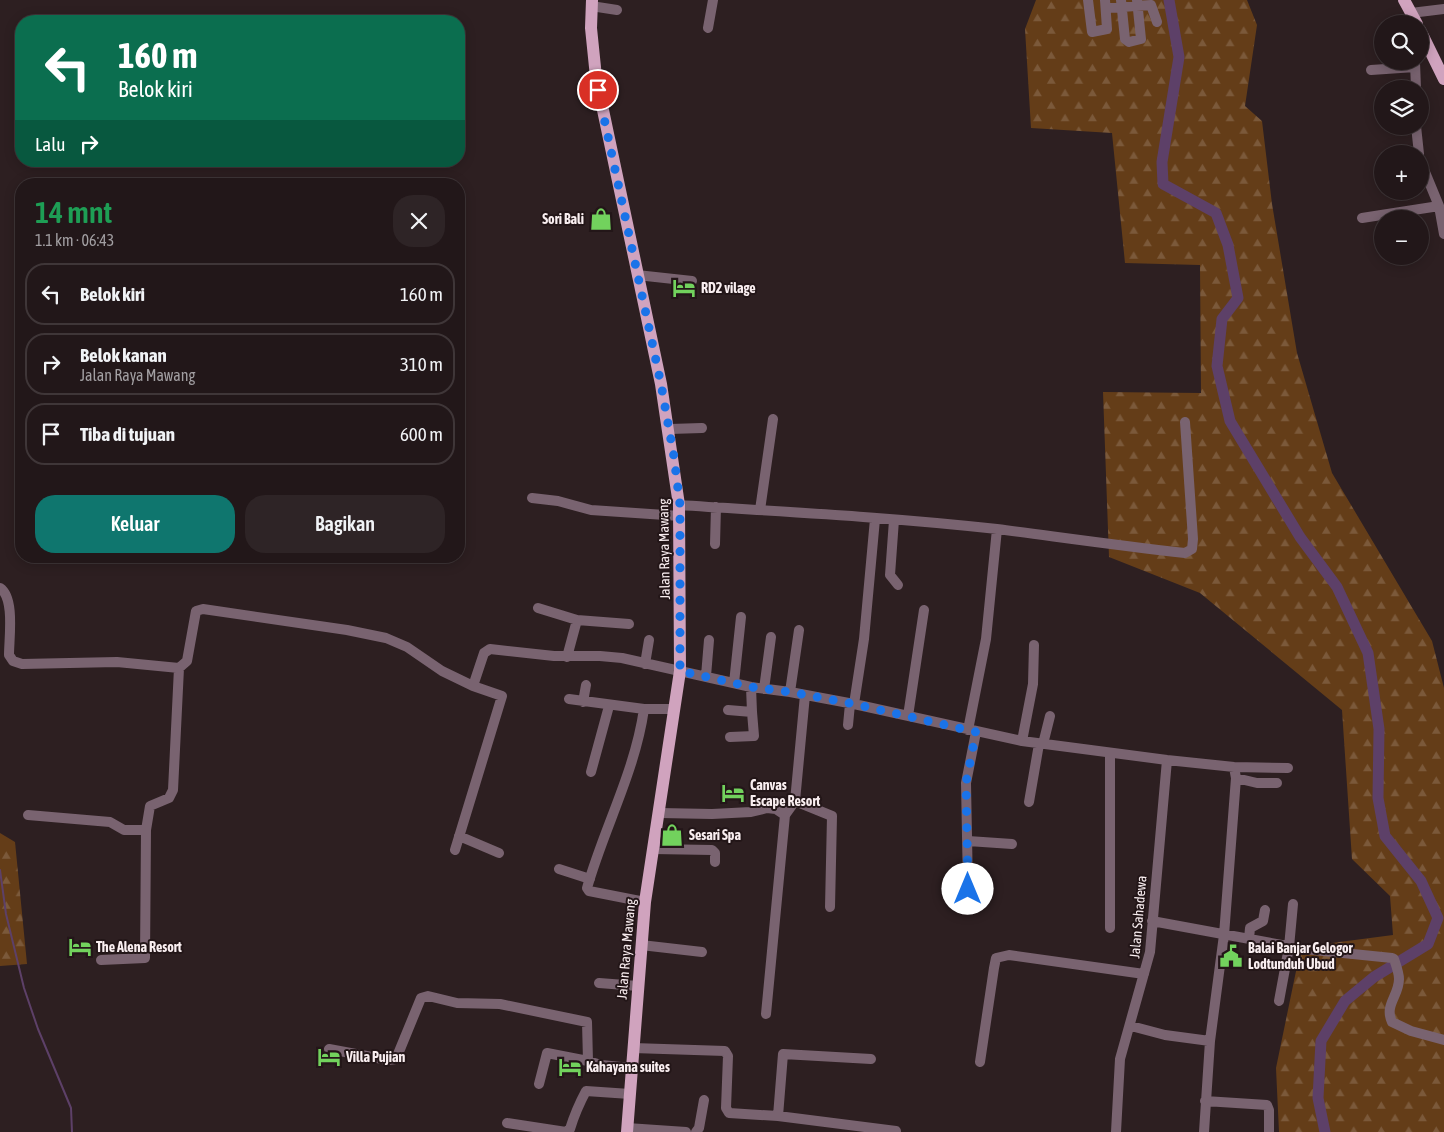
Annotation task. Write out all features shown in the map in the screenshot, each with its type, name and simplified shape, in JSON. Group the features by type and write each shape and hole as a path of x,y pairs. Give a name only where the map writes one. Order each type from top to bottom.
{"main road":[{"path":"1404,0 1412,15"},
{"name":"Jalan Raya Mawang","path":"592,3 596,76 670,429 680,510 680,671 645,902 627,1130"},
{"path":"1429,48 1444,79"}],"street":[{"path":"708,28 713,0"},
{"path":"1088,0 1092,32 1107,29 1106,4 1137,3 1151,5 1157,22"},
{"path":"592,3 617,10"},
{"path":"1121,4 1125,39 1129,42 1141,38 1137,3"},
{"path":"1429,19 1444,9"},
{"path":"1429,181 1440,206 1444,234"},
{"path":"1362,218 1440,206"},
{"path":"637,275 692,281"},
{"path":"760,510 773,419"},
{"path":"532,498 558,501 591,510 716,508 894,520 997,529 1102,544 1187,552 1192,549 1193,539 1185,422"},
{"path":"670,429 702,428"},
{"path":"715,544 716,508"},
{"path":"848,725 864,639 874,519"},
{"path":"894,520 890,574 898,585"},
{"path":"968,889 966,783 986,638 997,529"},
{"path":"0,588 7,595 9,606 9,655 13,661 22,664 117,662 180,668"},
{"path":"538,608 577,620 629,624"},
{"path":"101,960 145,958 146,830 150,806 169,798 173,790 180,668 187,660 196,611 203,609 347,630 386,638 407,647 442,671 473,686 502,696 454,850"},
{"path":"908,716 924,610"},
{"path":"734,683 741,617"},
{"path":"567,657 577,620"},
{"path":"790,692 799,630"},
{"path":"764,689 771,637"},
{"path":"645,664 649,640"},
{"path":"706,676 710,640"},
{"path":"1022,741 1033,684 1034,645"},
{"path":"473,686 484,653 490,649 567,657 600,656 706,676 751,687 805,694 1022,741 1110,754 1234,767 1288,768"},
{"path":"583,702 586,685"},
{"path":"730,737 754,736 751,687"},
{"path":"766,1014 785,814 795,801 805,694"},
{"path":"569,699 609,706 675,709"},
{"path":"591,772 609,706"},
{"path":"644,709 640,734 626,783 587,888 589,891 645,902"},
{"path":"728,710 752,712"},
{"path":"1029,802 1041,744 1050,716"},
{"path":"1110,754 1110,928"},
{"name":"Jalan Sahadewa","path":"1116,1132 1120,1059 1131,1026 1150,952 1167,760"},
{"path":"1204,1132 1210,1041 1224,935 1236,778 1234,767"},
{"path":"1236,778 1257,783 1277,783"},
{"path":"795,801 832,816 830,907"},
{"path":"660,813 712,814 751,812 767,808 776,809 785,814"},
{"path":"28,815 110,822 124,830 146,830"},
{"path":"459,836 499,853"},
{"path":"968,841 1012,844"},
{"path":"653,849 712,850 715,853 714,862"},
{"path":"559,869 590,879"},
{"path":"1279,1001 1289,947 1293,904"},
{"path":"1248,939 1250,928 1263,921 1265,910"},
{"path":"1152,921 1289,947 1394,959 1399,978 1397,989 1389,1007 1392,1022 1411,1031 1444,1040"},
{"path":"641,945 702,952"},
{"path":"980,1062 994,968 999,956 1009,955 1144,974"},
{"path":"599,983 638,986"},
{"path":"329,1049 388,1060 396,1059 422,998 428,996 464,1003 500,1004 587,1022 588,1061"},
{"path":"1131,1026 1165,1035 1210,1041"},
{"path":"633,1048 725,1051 728,1056 726,1108 729,1113 778,1116 896,1131"},
{"path":"539,1084 547,1053 601,1065 631,1068"},
{"path":"778,1116 783,1054 872,1059"},
{"path":"507,1123 566,1132 570,1130 575,1113 581,1105 586,1092 630,1094"},
{"path":"696,1132 699,1128 704,1100"},
{"path":"1205,1100 1267,1105 1269,1110 1269,1132"},
{"path":"627,1130 686,1132"}],"green space":[{"path":"1036,0 1247,0 1257,25 1245,106 1262,121 1272,204 1297,353 1332,473 1432,641 1444,688 1444,1132 1279,1132 1276,1068 1301,947 1393,935 1390,896 1352,859 1342,710 1200,593 1109,557 1103,392 1201,393 1200,265 1125,263 1112,133 1031,128 1025,29"},
{"path":"0,833 15,842 27,964 0,966"}],"waterway":[{"path":"1169,0 1179,57 1162,162 1163,184 1216,213 1228,245 1238,298 1222,319 1217,366 1230,421 1300,537 1337,587 1368,653 1379,729 1378,798 1385,836 1421,881 1438,918 1428,944 1374,977 1345,1001 1321,1041 1318,1098 1325,1132"},
{"path":"0,870 6,914 24,988 38,1029 71,1108 72,1132"}],"place":[{"name":"Sori Bali","path":"601,219"},
{"name":"RD2 vilage","path":"684,288"},
{"name":"Canvas Escape Resort","path":"733,793"},
{"name":"Sesari Spa","path":"672,835"},
{"name":"The Alena Resort","path":"80,947"},
{"name":"Balai Banjar Gelogor Lodtunduh Ubud","path":"1231,956"},
{"name":"Villa Pujian","path":"329,1057"},
{"name":"Kahayana suites","path":"570,1067"}],"route":[{"path":"598,90 649,324 674,457 680,505 680,671 751,687 854,704 976,732 966,783 968,889"}]}
